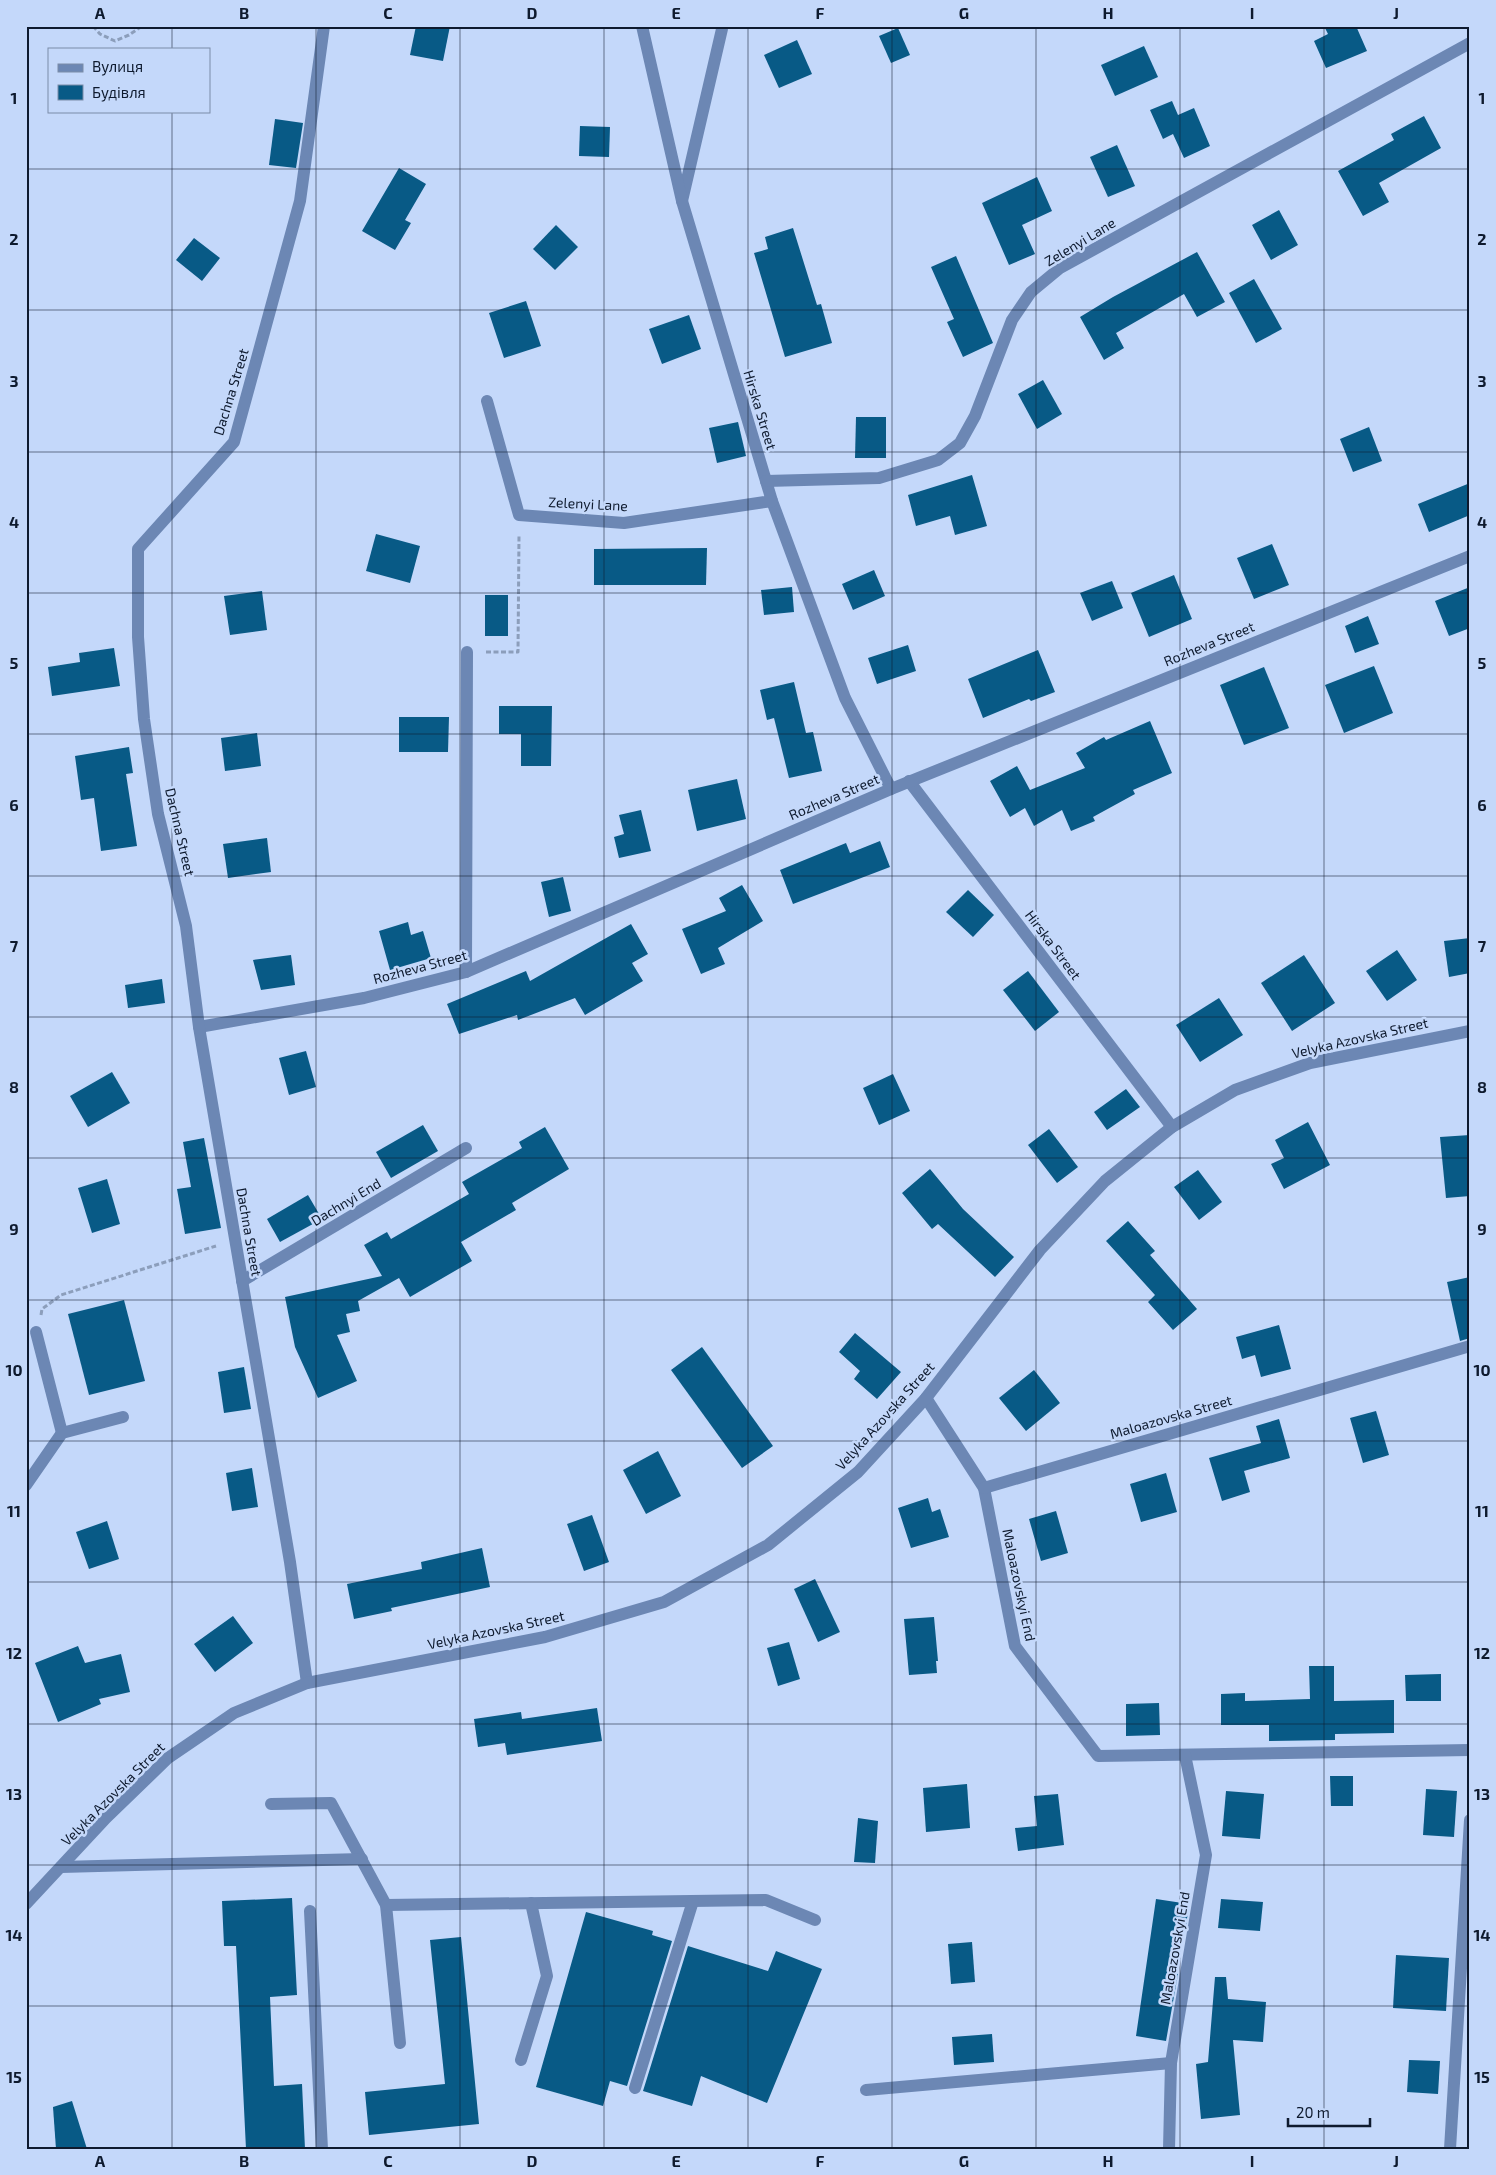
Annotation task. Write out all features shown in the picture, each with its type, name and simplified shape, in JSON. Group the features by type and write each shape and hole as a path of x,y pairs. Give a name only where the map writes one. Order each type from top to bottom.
{"street":[{"name":"Dachna Street","path":"307,1683 290,1562 199,1027 186,926 158,814 144,719 138,636 138,549 234,442 300,201 324,26"},
{"name":"Hirska Street","path":"642,26 682,201 772,501 845,698 891,788"},
{"path":"682,201 722,29"},
{"name":"Zelenyi Lane","path":"766,481 879,478 938,460 960,443 976,416 1012,320 1031,292 1060,268 1470,43"},
{"path":"487,401 519,515"},
{"name":"Zelenyi Lane","path":"519,515 624,523 772,501"},
{"name":"Rozheva Street","path":"199,1027 364,998 466,972 891,788 1470,556"},
{"path":"466,972 467,652"},
{"name":"Hirska Street","path":"909,781 1172,1127"},
{"name":"Velyka Azovska Street","path":"26,1904 106,1818 168,1758 234,1712 307,1683 545,1637 664,1602 768,1545 858,1472 926,1398 1040,1250 1105,1181 1172,1127 1235,1090 1310,1063 1470,1031"},
{"name":"Dachnyi End","path":"242,1281 466,1148"},
{"path":"36,1332 62,1433"},
{"name":"Maloazovska Street","path":"984,1488 1470,1346"},
{"path":"926,1398 984,1488"},
{"path":"26,1484 62,1433 123,1417"},
{"name":"Maloazovskyi End","path":"984,1488 1015,1646 1098,1756 1470,1750"},
{"name":"Maloazovskyi End","path":"1169,2149 1170,2062 1206,1855 1184,1755"},
{"path":"271,1804 332,1803 386,1905 400,2043"},
{"path":"1450,2149 1470,1820"},
{"path":"61,1867 362,1859"},
{"path":"386,1905 766,1900 815,1920"},
{"path":"635,2088 693,1901"},
{"path":"521,2060 547,1976 531,1903"},
{"path":"310,1911 322,2149"},
{"path":"866,2090 1170,2062"}],"path":[{"path":"93,26 100,34 115,41 129,36 142,26"},
{"path":"467,652 518,652 519,515"},
{"path":"36,1332 42,1309 61,1295 235,1240"}],"building":[{"path":"416,26 450,26 443,61 410,55"},
{"path":"1324,26 1356,26 1367,51 1326,68 1314,41 1328,34"},
{"path":"898,28 910,55 891,63 879,36"},
{"path":"797,40 812,74 779,88 764,55"},
{"path":"1144,46 1158,77 1115,96 1101,65"},
{"path":"1172,101 1178,115 1194,108 1210,146 1184,158 1173,134 1163,139 1150,110"},
{"path":"1424,116 1441,148 1379,183 1389,202 1363,216 1338,171 1394,140 1391,134"},
{"path":"275,119 303,123 296,168 269,165"},
{"path":"580,126 610,127 609,157 579,156"},
{"path":"1117,145 1135,186 1108,197 1090,157"},
{"path":"399,168 426,184 405,220 411,223 395,250 362,231"},
{"path":"1037,177 1052,211 1022,225 1035,254 1009,265 982,203"},
{"path":"1279,210 1298,245 1271,260 1252,225"},
{"path":"556,225 578,247 555,270 533,249"},
{"path":"793,228 817,305 821,304 832,343 785,357 754,253 768,249 765,237"},
{"path":"194,238 220,258 202,281 176,260"},
{"path":"1197,252 1225,302 1197,317 1184,294 1116,333 1124,348 1104,360 1080,317"},
{"path":"956,256 993,343 963,357 947,322 954,319 931,267"},
{"path":"1254,279 1282,329 1256,343 1229,293"},
{"path":"526,301 541,346 504,358 489,313"},
{"path":"689,315 701,349 662,364 649,329"},
{"path":"1043,380 1062,414 1037,429 1018,394"},
{"path":"856,417 886,417 886,458 855,458"},
{"path":"738,422 746,456 717,463 709,428"},
{"path":"1369,427 1382,461 1353,472 1340,439"},
{"path":"972,475 987,526 955,535 950,516 916,526 908,495"},
{"path":"1470,483 1470,515 1429,532 1418,504"},
{"path":"376,534 420,546 410,583 366,571"},
{"path":"1272,544 1289,585 1254,599 1237,558"},
{"path":"707,548 706,585 594,585 594,549"},
{"path":"874,570 885,596 853,610 842,584"},
{"path":"1174,575 1192,619 1149,637 1131,593"},
{"path":"1112,581 1123,608 1092,621 1080,593"},
{"path":"792,587 794,612 764,615 761,590"},
{"path":"1470,587 1470,628 1449,636 1435,601"},
{"path":"262,591 267,630 230,635 224,596"},
{"path":"485,595 508,595 508,636 485,636"},
{"path":"1368,616 1379,644 1355,653 1345,626"},
{"path":"908,645 916,671 877,684 868,658"},
{"path":"114,648 120,686 52,696 48,667 80,662 79,653"},
{"path":"1038,650 1055,692 1031,701 1029,699 983,718 968,679"},
{"path":"1374,666 1393,713 1344,733 1325,685"},
{"path":"1264,667 1289,728 1244,745 1220,685"},
{"path":"794,682 806,733 813,732 822,771 789,778 774,718 767,720 760,690"},
{"path":"499,706 552,706 551,766 521,766 521,734 499,734"},
{"path":"399,717 449,717 448,752 399,752"},
{"path":"1150,721 1172,773 1133,790 1135,794 1093,817 1095,821 1071,831 1062,810 1034,826 1025,808 1010,817 990,781 1017,766 1030,790 1085,768 1076,753 1104,737 1106,740"},
{"path":"257,733 261,766 225,771 221,738"},
{"path":"129,747 133,773 126,774 137,846 101,851 94,798 81,800 75,756"},
{"path":"737,779 746,819 697,831 688,790"},
{"path":"641,810 651,851 619,858 614,837 624,834 619,815"},
{"path":"267,838 271,872 228,878 223,844"},
{"path":"880,841 890,867 793,904 780,870 846,843 850,853"},
{"path":"563,877 571,911 549,917 541,882"},
{"path":"742,885 763,921 718,948 725,964 701,974 682,929 726,911 719,898"},
{"path":"968,890 994,915 973,937 946,912"},
{"path":"408,922 411,935 423,931 431,958 390,970 379,931"},
{"path":"631,924 648,954 632,963 643,981 585,1015 575,998 518,1020 517,1015 459,1034 447,1004 526,971 530,981"},
{"path":"1470,938 1470,973 1449,977 1444,941"},
{"path":"1397,950 1417,980 1387,1001 1366,971"},
{"path":"291,955 295,985 261,990 253,960"},
{"path":"1304,955 1335,1003 1292,1031 1261,983"},
{"path":"1028,971 1059,1012 1035,1031 1003,990"},
{"path":"162,979 165,1003 128,1008 125,985"},
{"path":"1219,998 1243,1035 1200,1062 1176,1025"},
{"path":"306,1051 316,1087 289,1095 279,1058"},
{"path":"112,1072 130,1103 88,1127 70,1096"},
{"path":"893,1074 910,1111 879,1125 863,1088"},
{"path":"1126,1089 1140,1107 1107,1130 1094,1112"},
{"path":"1308,1122 1330,1165 1284,1189 1271,1164 1284,1158 1275,1140"},
{"path":"423,1125 438,1151 391,1178 376,1152"},
{"path":"545,1127 569,1169 512,1203 516,1210 461,1242 472,1261 410,1297 399,1278 358,1301 360,1311 346,1314 350,1332 337,1335 357,1381 318,1398 295,1347 285,1297 382,1276 364,1245 387,1232 391,1239 469,1194 462,1182 522,1148 519,1142"},
{"path":"1049,1129 1078,1167 1057,1183 1028,1145"},
{"path":"1470,1135 1470,1196 1446,1198 1440,1137"},
{"path":"204,1138 221,1228 185,1234 177,1189 191,1187 183,1142"},
{"path":"930,1169 963,1209 1014,1257 995,1277 938,1224 932,1229 902,1193"},
{"path":"1198,1170 1222,1202 1199,1220 1174,1187"},
{"path":"107,1179 120,1224 92,1233 78,1188"},
{"path":"308,1195 322,1219 280,1242 267,1219"},
{"path":"1128,1221 1155,1251 1150,1255 1197,1309 1173,1330 1148,1302 1155,1295 1106,1241"},
{"path":"1470,1277 1470,1338 1460,1341 1447,1282"},
{"path":"124,1300 145,1381 89,1395 68,1314"},
{"path":"1279,1325 1291,1369 1261,1377 1255,1355 1242,1359 1236,1337"},
{"path":"855,1333 901,1372 877,1399 854,1379 860,1371 839,1352"},
{"path":"702,1347 773,1446 742,1468 671,1370"},
{"path":"244,1367 251,1409 224,1413 218,1372"},
{"path":"1034,1370 1060,1403 1026,1431 999,1398"},
{"path":"1376,1411 1389,1455 1363,1463 1350,1418"},
{"path":"1279,1419 1290,1458 1244,1471 1250,1492 1222,1501 1209,1458 1261,1443 1256,1426"},
{"path":"658,1451 681,1496 646,1514 623,1470"},
{"path":"252,1468 258,1507 232,1511 226,1473"},
{"path":"1166,1473 1177,1512 1141,1522 1130,1484"},
{"path":"928,1498 932,1512 940,1509 949,1537 911,1548 898,1508"},
{"path":"1056,1511 1068,1553 1041,1561 1029,1519"},
{"path":"592,1515 609,1562 584,1571 567,1524"},
{"path":"107,1521 119,1559 89,1569 76,1532"},
{"path":"482,1548 490,1587 391,1608 392,1611 354,1619 347,1584 422,1569 421,1562"},
{"path":"815,1579 840,1632 818,1642 794,1589"},
{"path":"233,1616 253,1643 215,1672 194,1644"},
{"path":"934,1617 938,1661 936,1661 937,1673 909,1675 904,1619"},
{"path":"789,1642 800,1679 778,1686 767,1648"},
{"path":"78,1646 85,1663 121,1654 130,1692 99,1699 101,1704 58,1722 35,1663"},
{"path":"1309,1666 1334,1666 1334,1701 1394,1700 1394,1733 1335,1734 1335,1740 1269,1741 1269,1725 1221,1725 1221,1694 1245,1693 1245,1701 1310,1699"},
{"path":"1441,1674 1441,1701 1406,1701 1405,1675"},
{"path":"1159,1703 1160,1735 1126,1736 1126,1704"},
{"path":"597,1708 602,1741 507,1755 505,1743 478,1747 474,1719 521,1712 522,1719"},
{"path":"1330,1776 1353,1776 1353,1806 1331,1806"},
{"path":"967,1784 970,1828 926,1832 923,1788"},
{"path":"1426,1789 1457,1791 1454,1837 1423,1835"},
{"path":"1226,1791 1264,1794 1260,1839 1222,1836"},
{"path":"1058,1794 1064,1845 1018,1851 1015,1828 1037,1826 1034,1796"},
{"path":"858,1818 878,1821 875,1863 854,1862"},
{"path":"292,1898 297,1995 270,1997 274,2086 302,2084 305,2149 246,2149 236,1946 224,1946 222,1901"},
{"path":"1156,1899 1189,1904 1186,1926 1183,1925 1175,1973 1178,1974 1166,2041 1136,2036"},
{"path":"1221,1899 1263,1902 1260,1931 1218,1928"},
{"path":"586,1912 653,1931 652,1935 672,1941 627,2086 610,2081 603,2106 536,2087"},
{"path":"461,1937 479,2124 369,2135 365,2092 445,2084 430,1940"},
{"path":"972,1942 975,1982 951,1984 948,1944"},
{"path":"688,1946 768,1971 776,1951 822,1969 767,2103 701,2076 692,2106 643,2091"},
{"path":"1396,1955 1449,1958 1446,2011 1393,2008"},
{"path":"1215,1977 1226,1977 1228,1999 1266,2002 1263,2042 1233,2040 1240,2115 1201,2119 1196,2064 1208,2062"},
{"path":"992,2034 994,2062 954,2065 952,2037"},
{"path":"1409,2060 1440,2061 1438,2094 1407,2092"},
{"path":"72,2101 87,2149 56,2149 53,2107"}]}
